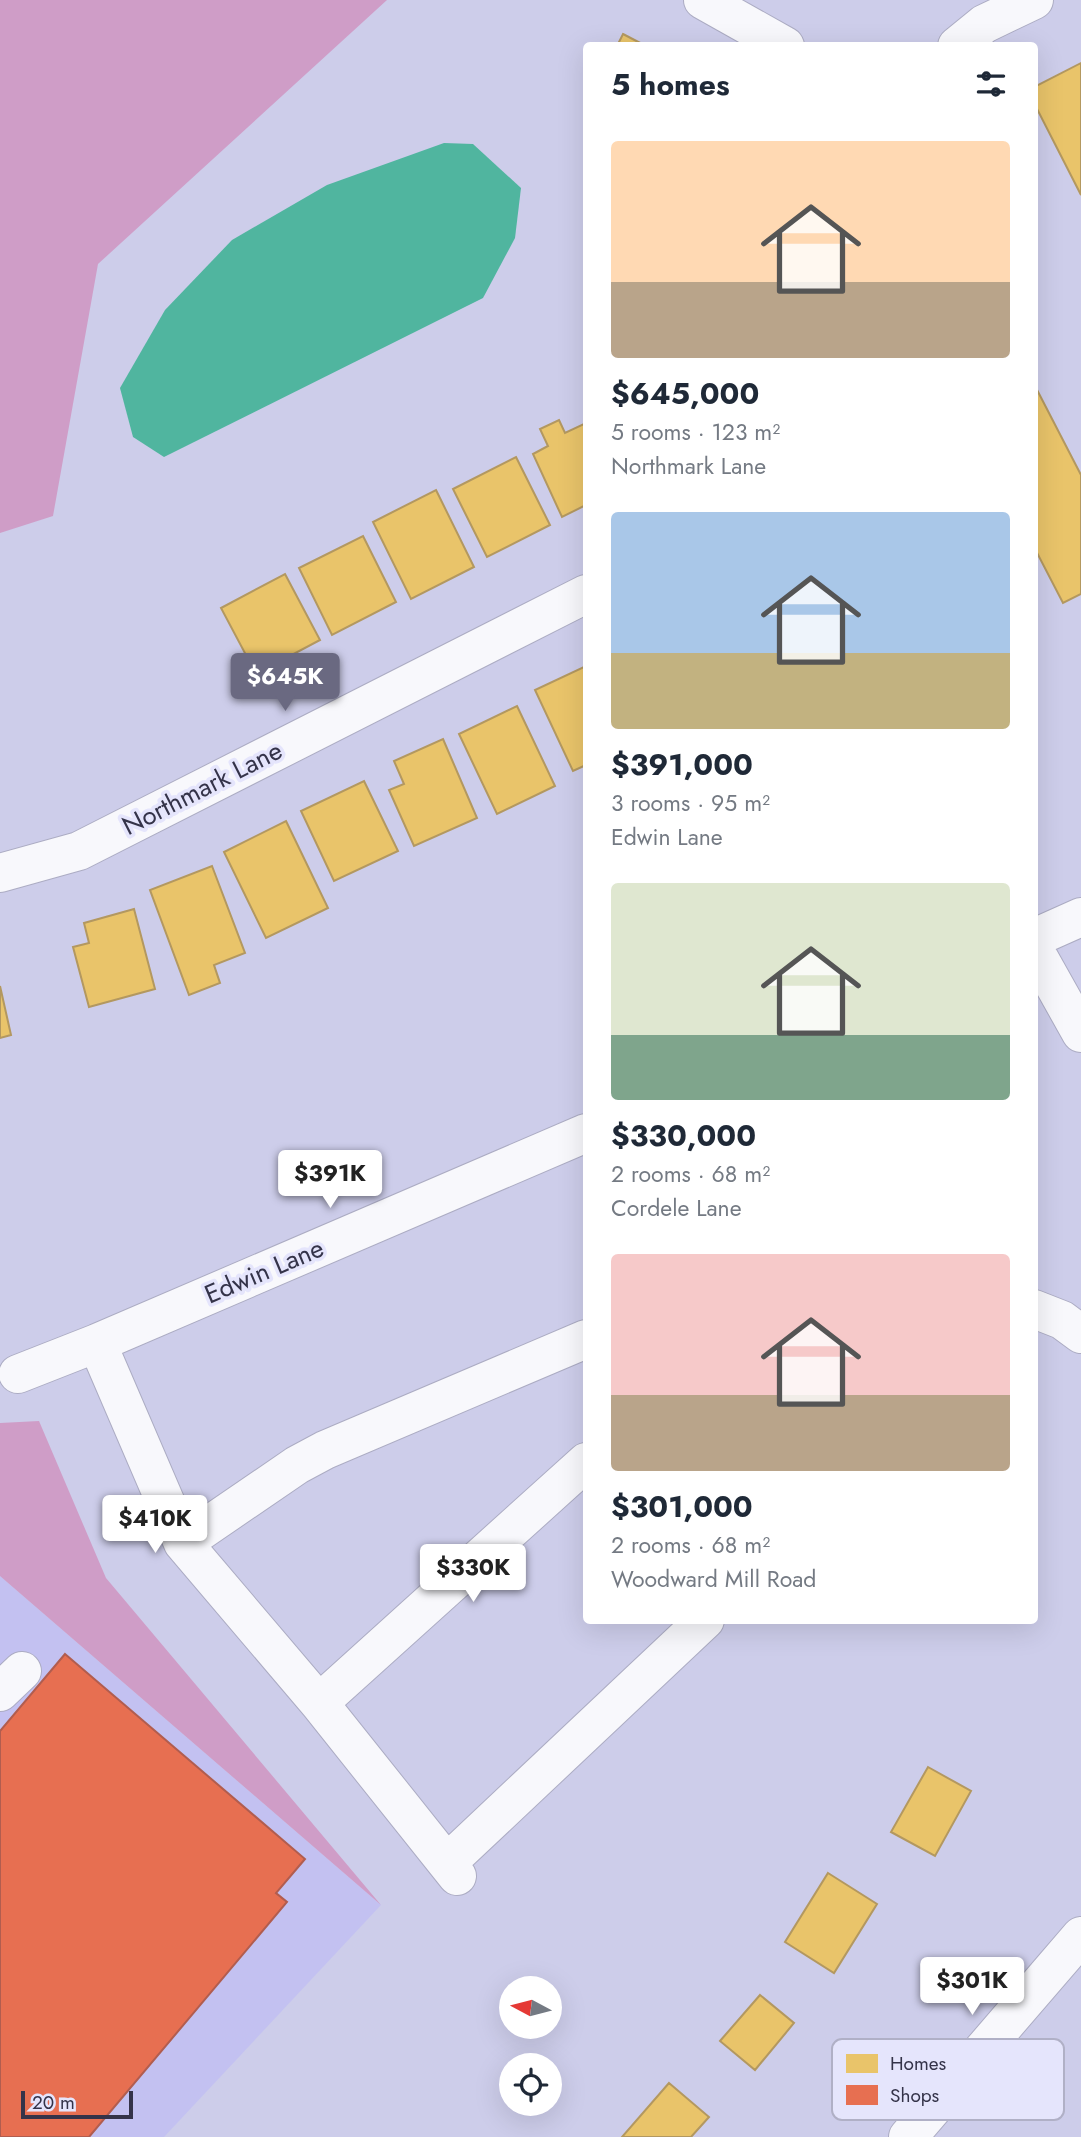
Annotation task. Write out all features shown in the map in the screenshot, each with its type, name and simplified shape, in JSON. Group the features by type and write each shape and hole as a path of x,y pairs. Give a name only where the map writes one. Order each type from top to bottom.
{"street":[{"path":"704,0 778,42"},
{"path":"962,42 984,24 1034,0"},
{"name":"Northmark Lane","path":"0,873 79,851 583,596"},
{"path":"1038,936 1081,917"},
{"path":"1038,956 1081,1033"},
{"name":"Edwin Lane","path":"18,1374 97,1343 583,1134"},
{"path":"1038,1311 1062,1320 1081,1334"},
{"path":"183,1543 297,1465 325,1450 583,1340"},
{"path":"97,1343 183,1543 319,1703 452,1869 701,1624"},
{"path":"319,1703 583,1465"},
{"path":"992,2039 1081,1936"},
{"path":"908,2137 923,2120"}],"shaded area":[{"path":"0,0 387,0 98,264 53,516 0,533"},
{"path":"444,143 473,144 521,188 515,238 483,298 164,457 133,437 120,388 165,310 232,240 327,185"},
{"path":"39,1421 106,1578 381,1905 0,1576 0,1423"},
{"path":"0,1576 381,1905 164,2137 0,2137"}],"building: Homes":[{"path":"623,34 638,42 619,42"},
{"path":"1081,63 1081,195 1038,111 1038,85"},
{"path":"1038,392 1081,475 1081,594 1063,603 1038,555"},
{"path":"559,420 565,433 583,424 583,506 562,517 533,454 548,446 540,429"},
{"path":"516,457 550,525 487,557 453,489"},
{"path":"436,490 474,567 411,599 373,522"},
{"path":"363,536 396,602 332,635 299,568"},
{"path":"285,574 320,640 256,674 221,608"},
{"path":"583,667 583,766 573,771 535,690"},
{"path":"517,706 555,786 497,814 459,734"},
{"path":"443,739 477,818 414,846 389,790 404,784 394,761"},
{"path":"364,781 398,851 334,881 301,811"},
{"path":"286,821 328,908 266,938 224,852"},
{"path":"212,866 245,953 214,965 220,983 189,995 150,890"},
{"path":"134,909 155,989 89,1007 73,947 89,943 84,923"},
{"path":"0,986 11,1035 0,1038"},
{"path":"928,1767 971,1791 935,1856 891,1832"},
{"path":"828,1873 877,1904 834,1973 785,1942"},
{"path":"760,1995 794,2023 755,2070 720,2041"},
{"path":"669,2083 709,2117 691,2137 622,2137"}],"building: Shops":[{"path":"65,1654 305,1859 276,1893 287,1902 89,2137 0,2137 0,1731"}]}
